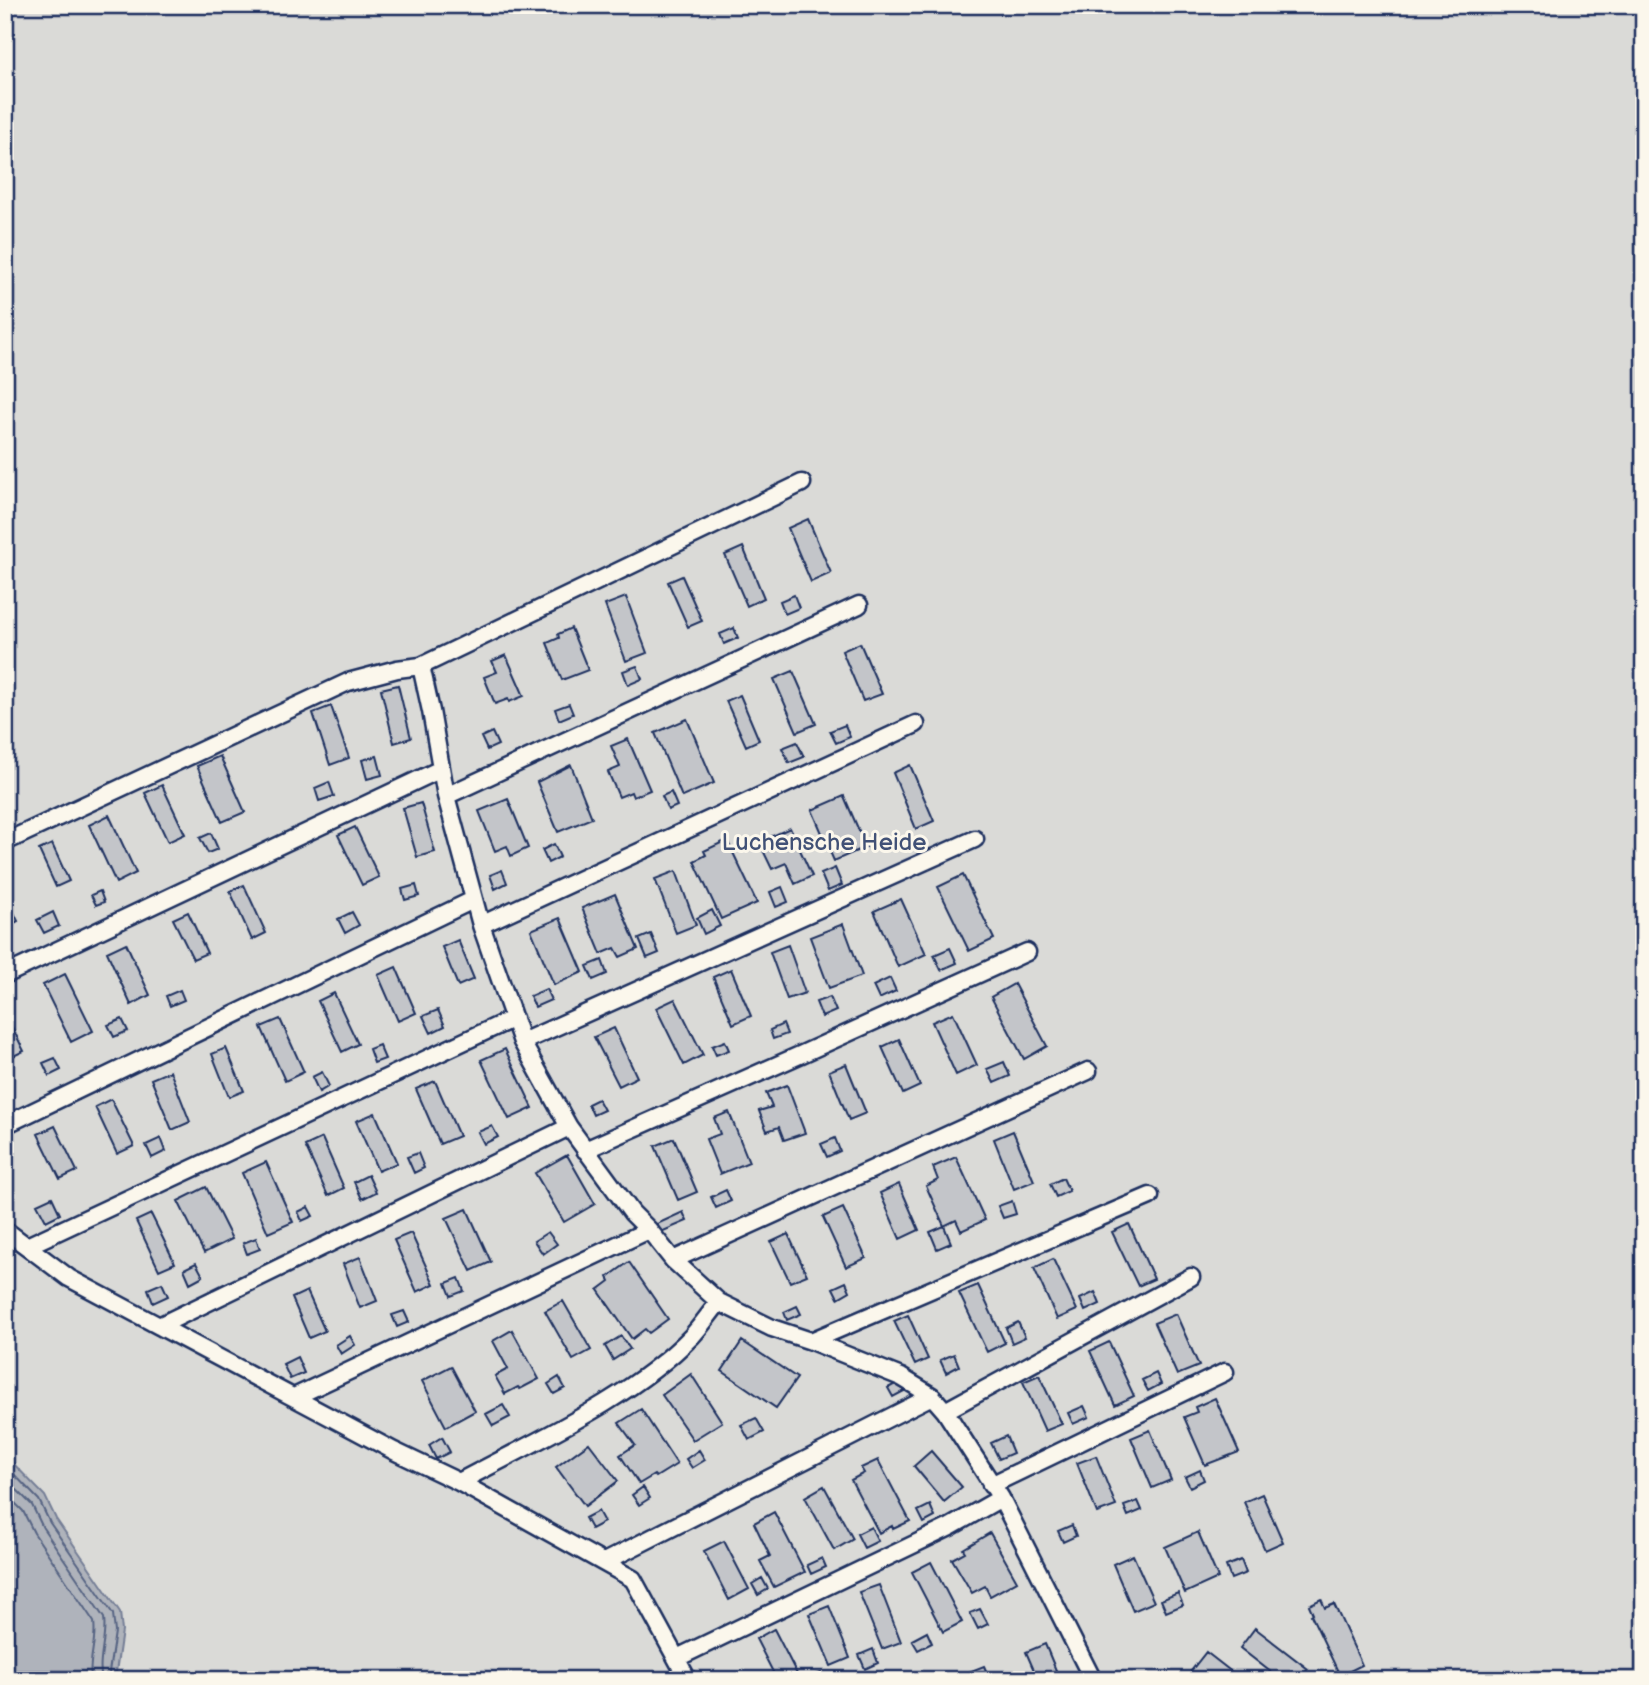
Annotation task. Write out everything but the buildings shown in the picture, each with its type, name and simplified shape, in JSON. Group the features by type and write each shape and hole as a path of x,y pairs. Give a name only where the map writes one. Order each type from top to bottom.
{"lane":[{"path":"5,842 348,682 397,669 421,666 802,483"},
{"path":"446,796 859,605"},
{"path":"421,666 432,711 446,796 481,925 522,1042 569,1128 632,1213 673,1261 719,1302 772,1328 901,1377 933,1396 1001,1499 1093,1680"},
{"path":"481,925 916,724"},
{"path":"5,975 441,769"},
{"path":"522,1042 975,839"},
{"path":"5,1125 473,900"},
{"path":"585,1150 1027,952"},
{"path":"27,1246 514,1018"},
{"path":"673,1261 1088,1071"},
{"path":"159,1326 569,1128"},
{"path":"811,1341 1150,1196"},
{"path":"5,1230 69,1278 394,1451 458,1482 633,1579 688,1680"},
{"path":"294,1397 649,1230"},
{"path":"945,1411 1191,1277"},
{"path":"458,1482 603,1405 655,1369 692,1336 719,1302"},
{"path":"990,1485 1225,1372"},
{"path":"604,1562 933,1396"},
{"path":"677,1658 950,1527 1001,1499"}],"green space":[{"name":"Luchensche Heide","path":"5,5 1644,5 1644,1680 5,1680"}],"water":[{"path":"5,1455 45,1496 56,1519 120,1612 122,1631 116,1672 120,1680 5,1680"}]}
